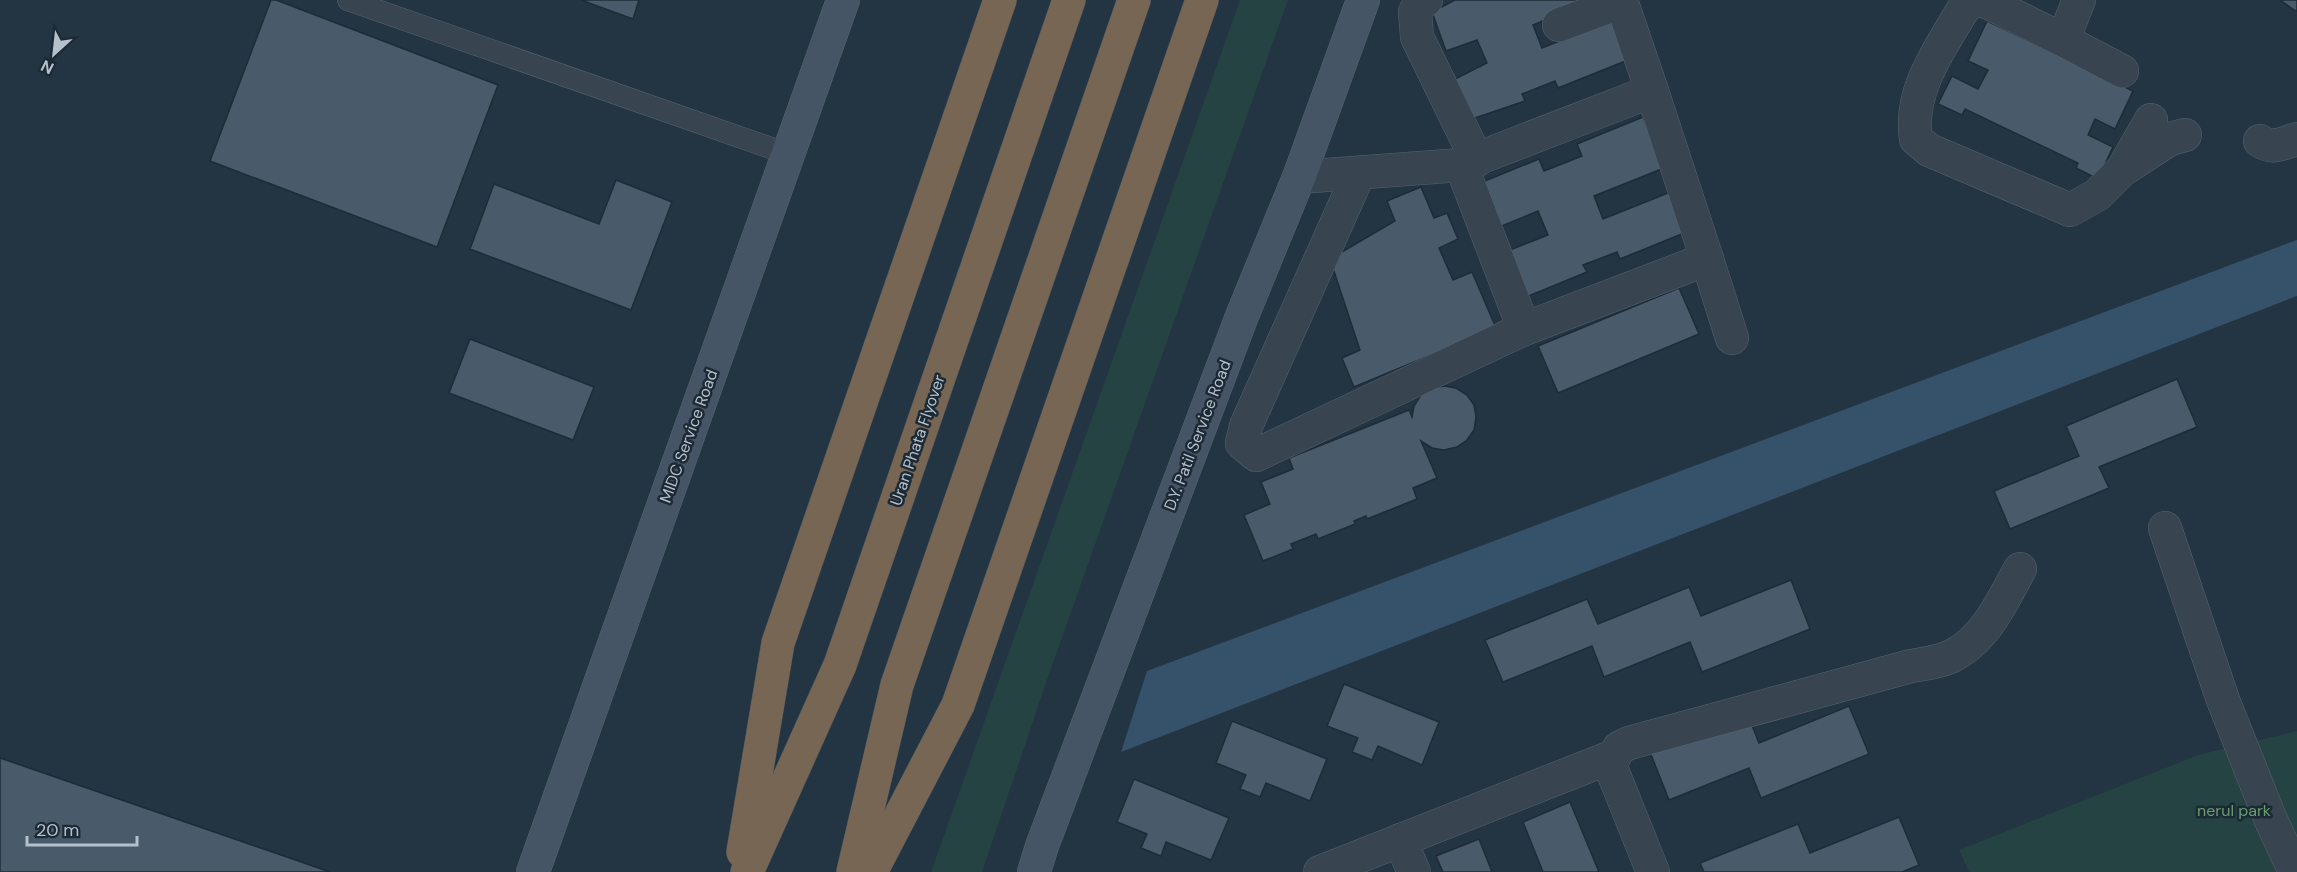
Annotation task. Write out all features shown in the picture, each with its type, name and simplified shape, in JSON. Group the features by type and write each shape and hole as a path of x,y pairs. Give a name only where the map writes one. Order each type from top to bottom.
{"highway":[{"path":"740,872 778,643 1000,0"},
{"name":"Uran Phata Flyover","path":"747,872 840,664 1069,0"},
{"path":"853,872 897,685 1134,0"},
{"path":"871,872 958,705 1202,0"}],"street":[{"name":"MIDC Service Road","path":"533,872 843,0"},
{"name":"D.Y. Patil Service Road","path":"1034,872 1242,316 1299,177 1363,0"},
{"path":"1426,0 1420,3 1415,12 1417,37 1448,70 1469,162 1524,329"},
{"path":"1977,0 1965,6 1920,86 1914,126 1916,139 1929,150 2070,210 2097,195 2123,169 2170,139 2185,135"},
{"path":"1983,0 2122,71"},
{"path":"2062,40 2079,0"},
{"path":"1559,25 1621,1 1732,338"},
{"path":"1299,177 1469,162 1652,91"},
{"path":"2123,169 2151,120"},
{"path":"2260,141 2266,146 2297,139"},
{"path":"1359,173 1246,426 1242,443 1256,455 1524,329 1707,259"},
{"path":"2165,528 2223,700 2270,818 2295,872"},
{"path":"1653,872 1610,765 1619,748 1629,743 1953,655 1975,639 1992,619 2020,569"},
{"path":"1320,872 1614,756"},
{"path":"1400,840 1414,872"}],"lane":[{"path":"348,0 788,154"}],"green space":[{"path":"1240,0 1288,0 1047,680 982,872 931,872"},
{"name":"nerul park","path":"2297,731 2297,872 1969,872 1959,850 2198,755"}],"water":[{"path":"2297,240 2297,296 1121,752 1147,671"}],"building":[{"path":"271,0 498,85 437,247 210,161"},
{"path":"581,0 639,0 633,19"},
{"path":"1455,0 1593,0 1533,25 1542,48 1612,20 1628,60 1558,88 1555,81 1522,94 1525,101 1469,120 1453,80 1487,63 1477,40 1446,51 1432,12"},
{"path":"2280,0 2297,0 2297,11 2294,10"},
{"path":"1987,21 2133,91 2115,129 2095,119 2088,135 2113,147 2098,179 2076,168 2078,163 1965,109 1962,115 1938,104 1952,76 1978,89 1988,70 1968,61"},
{"path":"1643,117 1664,168 1594,196 1603,219 1673,191 1689,231 1620,259 1617,252 1583,265 1587,272 1521,299 1502,253 1548,235 1538,211 1492,230 1475,185 1539,159 1544,171 1582,156 1577,144"},
{"path":"616,180 672,202 631,310 470,249 494,184 599,224"},
{"path":"1421,187 1434,218 1447,213 1458,239 1439,248 1453,280 1472,272 1496,328 1354,387 1342,358 1360,350 1330,259 1395,221 1387,201"},
{"path":"1679,288 1699,334 1558,393 1538,346"},
{"path":"470,339 594,387 573,440 449,393"},
{"path":"2177,379 2197,427 2099,467 2109,488 2010,529 1994,491 2079,456 2066,426"},
{"path":"1444,386 1456,388 1467,395 1474,405 1476,417 1474,430 1467,440 1457,447 1444,450 1432,448 1421,441 1437,478 1413,488 1417,499 1367,519 1366,516 1354,521 1355,524 1318,539 1316,534 1291,544 1293,549 1263,561 1244,515 1270,504 1261,482 1293,469 1289,458 1409,410 1412,417 1414,406 1421,395 1431,388"},
{"path":"1791,580 1810,629 1702,672 1690,642 1604,677 1592,646 1503,682 1485,640 1587,599 1598,624 1689,587 1701,616"},
{"path":"1344,684 1439,722 1422,765 1378,746 1372,760 1352,752 1358,738 1327,726"},
{"path":"1849,706 1869,754 1761,798 1749,768 1669,800 1650,752 1747,713 1759,743"},
{"path":"1232,721 1327,759 1310,801 1266,783 1260,797 1240,789 1246,775 1216,763"},
{"path":"0,758 330,872 0,872"},
{"path":"0,758 330,872 0,872"},
{"path":"1134,779 1229,818 1211,860 1166,842 1161,856 1141,848 1147,834 1117,822"},
{"path":"1570,802 1599,872 1543,872 1523,822"},
{"path":"1899,817 1919,865 1902,872 1704,872 1700,863 1798,824 1810,853"},
{"path":"1479,839 1492,872 1443,872 1436,856"}]}
